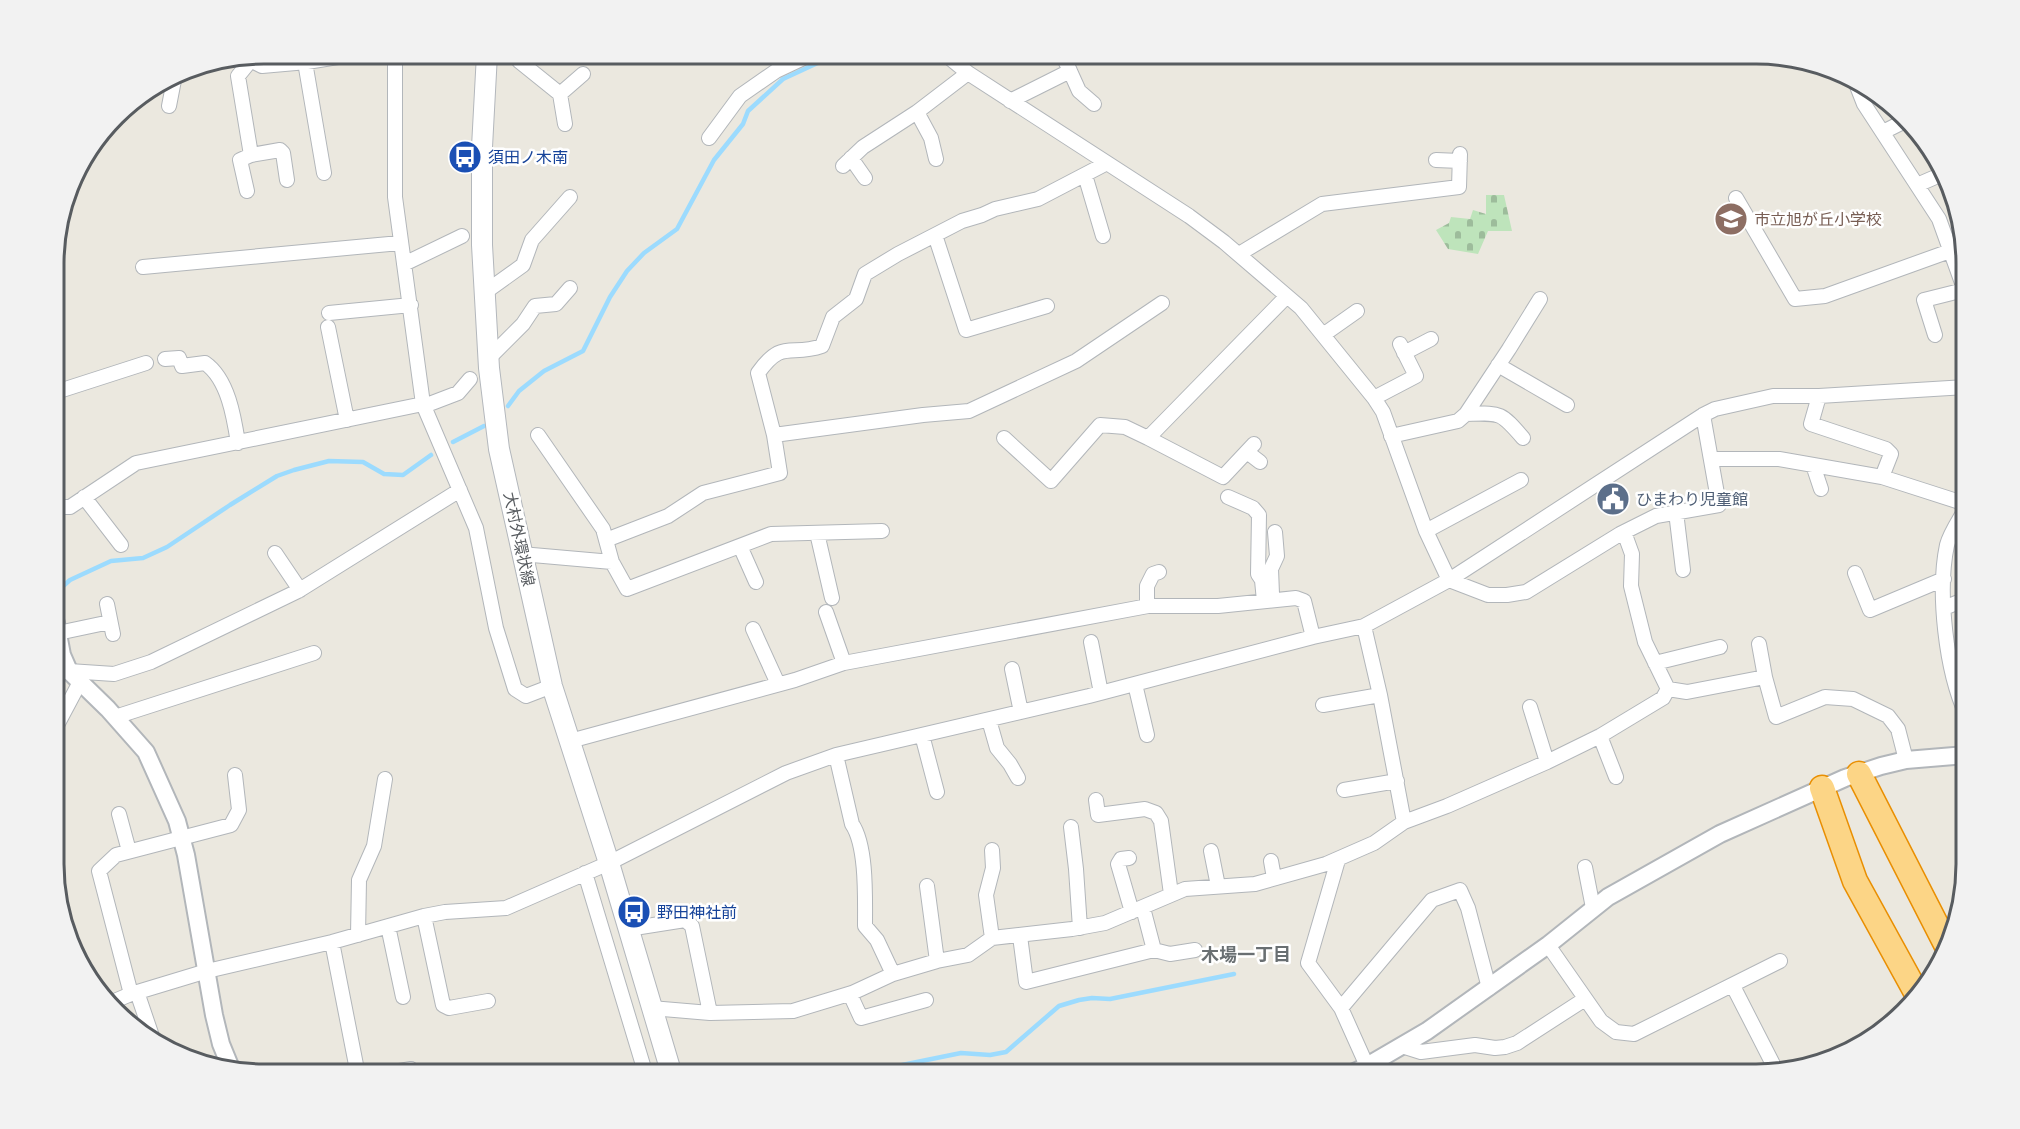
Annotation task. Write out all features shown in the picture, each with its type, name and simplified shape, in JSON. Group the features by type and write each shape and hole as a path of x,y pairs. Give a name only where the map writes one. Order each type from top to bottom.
{"highway":[{"path":"1859,774 1942,936"},
{"path":"1821,788 1855,881 1913,987"}],"main road":[{"name":"大村外環状線","path":"486,65 482,147 482,245 488,359 499,449 552,686 609,863 669,1064"}],"street":[{"path":"1067,64 1079,91 1094,104"},
{"path":"306,65 324,173"},
{"path":"395,65 395,197 424,405 476,528 496,627 515,689 526,696 552,686"},
{"path":"524,65 560,94 565,124"},
{"path":"709,138 740,96 776,71 789,65"},
{"path":"958,65 1010,101 1189,216 1239,254 1301,308 1383,412 1426,531 1449,580 1488,595 1508,595 1526,591 1624,532 1656,516 1719,505 1703,415"},
{"path":"244,66 238,76 251,155"},
{"path":"1010,101 1070,71"},
{"path":"865,178 847,162 863,147 918,112 968,73"},
{"path":"560,94 583,74"},
{"path":"169,105 173,86"},
{"path":"1860,94 1864,104 1939,219 1955,265"},
{"path":"918,112 931,138 936,159"},
{"path":"1883,132 1898,124"},
{"path":"247,190 240,160 251,155 280,150 283,153 287,180"},
{"path":"1239,254 1322,204 1459,187 1460,158 1436,160"},
{"path":"606,540 668,516 703,493 780,473 774,435 758,373 774,354 789,349 826,349 833,317 856,299 866,274 898,254 962,221 995,209 1038,199 1107,163"},
{"path":"1085,175 1103,236"},
{"path":"1917,185 1935,177"},
{"path":"484,293 524,265 532,240 570,197"},
{"path":"1736,198 1795,299 1825,296 1950,251"},
{"path":"1939,219 1950,217"},
{"path":"404,264 462,236"},
{"path":"935,236 966,330 1047,306"},
{"path":"143,267 400,243"},
{"path":"488,359 523,324 535,306 556,304 570,288"},
{"path":"1935,335 1924,300 1955,294"},
{"path":"1148,438 1287,296"},
{"path":"1391,436 1458,422 1466,414 1540,299"},
{"path":"774,435 969,411 1076,361 1162,303"},
{"path":"329,313 411,305"},
{"path":"1323,335 1357,311"},
{"path":"328,327 347,420"},
{"path":"1374,398 1416,376 1402,349 1431,339"},
{"path":"165,359 179,358 182,366 205,363 214,369 234,410 238,443"},
{"path":"64,389 146,363"},
{"path":"1498,365 1567,405"},
{"path":"64,507 70,507 136,463 424,405 458,393 470,379"},
{"path":"117,999 207,971 332,942 424,916 445,912 506,908 609,863 786,772 836,755 1101,693 1313,637 1364,626 1449,580 1715,409 1773,396 1819,396 1955,388"},
{"path":"1819,396 1811,424 1886,449 1891,454 1882,477"},
{"path":"1466,414 1500,415 1506,418 1523,438"},
{"path":"1004,438 1051,481 1100,425 1125,427 1223,477 1250,448 1260,462"},
{"path":"538,435 603,529 612,562 627,589 771,534 882,531"},
{"path":"1711,459 1779,459 1882,477 1955,502"},
{"path":"1813,465 1821,489"},
{"path":"1426,531 1521,480"},
{"path":"68,675 114,674 151,662 300,590 460,490"},
{"path":"84,497 121,545"},
{"path":"1228,497 1253,508 1259,515 1258,574 1268,601"},
{"path":"1676,512 1683,570"},
{"path":"1955,527 1947,543 1944,579 1944,608 1955,686"},
{"path":"1268,601 1271,569 1277,556 1275,532"},
{"path":"1624,532 1632,554 1631,586 1645,642 1668,689"},
{"path":"817,533 832,598"},
{"path":"740,546 756,582"},
{"path":"275,553 300,590"},
{"path":"522,554 612,562"},
{"path":"1147,606 1147,586 1153,574 1159,572"},
{"path":"1855,573 1870,609 1944,579"},
{"path":"570,741 778,684 844,663 1147,606 1218,606 1296,597 1304,601 1313,637"},
{"path":"64,628 112,628 107,604"},
{"path":"1944,608 1955,604"},
{"path":"826,612 844,663"},
{"path":"1364,626 1380,695 1404,822"},
{"path":"753,629 778,684"},
{"path":"1091,642 1101,693"},
{"path":"1759,644 1776,717 1825,698 1853,699 1888,716 1898,729 1906,760"},
{"path":"1655,663 1720,647"},
{"path":"115,717 314,653"},
{"path":"1012,669 1021,712"},
{"path":"68,675 115,717 146,752 165,791 182,838 214,1015 228,1061"},
{"path":"64,692 68,675"},
{"path":"1668,689 1687,692 1765,677"},
{"path":"1135,684 1147,735"},
{"path":"651,1008 710,1013 793,1011 850,994 893,974 968,955 992,938 1105,923 1185,889 1255,884 1338,860 1374,843 1404,822 1447,806 1547,762 1599,736 1663,698 1668,689"},
{"path":"1323,705 1380,695"},
{"path":"1530,707 1547,762"},
{"path":"989,720 997,748 1018,778"},
{"path":"922,735 938,792"},
{"path":"1599,736 1616,777"},
{"path":"836,755 852,824 859,834 865,926 877,940 893,974"},
{"path":"1370,1064 1427,1031 1489,988 1548,945 1593,908 1626,886 1720,834 1821,788 1859,774 1906,760 1955,756"},
{"path":"148,1026 134,993 99,871 116,855 231,825 239,810 235,775"},
{"path":"358,935 359,880 364,864 374,846 385,779"},
{"path":"1344,789 1397,781"},
{"path":"1096,800 1093,815 1145,809 1156,813 1161,821 1171,894"},
{"path":"119,814 129,851"},
{"path":"1071,827 1080,928"},
{"path":"992,850 993,868 986,895 992,938"},
{"path":"1211,851 1218,886"},
{"path":"1129,858 1121,859 1118,864 1154,950"},
{"path":"1338,860 1308,963 1341,1008 1366,1064"},
{"path":"1271,861 1274,878"},
{"path":"1585,867 1593,908"},
{"path":"585,873 643,1064"},
{"path":"927,886 937,961"},
{"path":"1341,1008 1432,900 1460,890 1468,908 1489,988"},
{"path":"424,916 443,1005 449,1008 488,1001"},
{"path":"628,929 685,920 692,926 710,1013"},
{"path":"388,926 403,997"},
{"path":"1020,936 1026,982 1154,950 1170,954 1195,950"},
{"path":"332,942 356,1064"},
{"path":"1548,945 1601,1022 1616,1032 1634,1034 1733,986 1780,960"},
{"path":"1733,986 1772,1064"},
{"path":"850,994 861,1018 926,1000"},
{"path":"1402,1046 1421,1052 1475,1045 1505,1047 1517,1043 1586,999"}],"green space":[{"path":"1486,195 1504,195 1512,231 1488,231 1478,254 1448,249 1436,230 1449,223 1451,217 1470,219 1473,210 1486,214"}],"waterway":[{"path":"508,406 519,391 544,371 583,351 610,297 627,271 644,253 677,229 714,160 743,124 748,111 783,79 814,65"},
{"path":"453,442 484,426"},
{"path":"64,585 70,580 111,561 143,558 167,547 277,476 329,461 363,462 384,474 403,475 431,455"},
{"path":"907,1064 961,1053 990,1055 1006,1052 1059,1006 1079,1000 1110,999 1234,974"}],"place":[{"name":"須田ノ木南","path":"465,157"},
{"name":"市立旭が丘小学校","path":"1731,219"},
{"name":"ひまわり児童館","path":"1613,499"},
{"name":"野田神社前","path":"634,912"}],"district":[{"name":"木場一丁目","path":"1246,955"}]}
